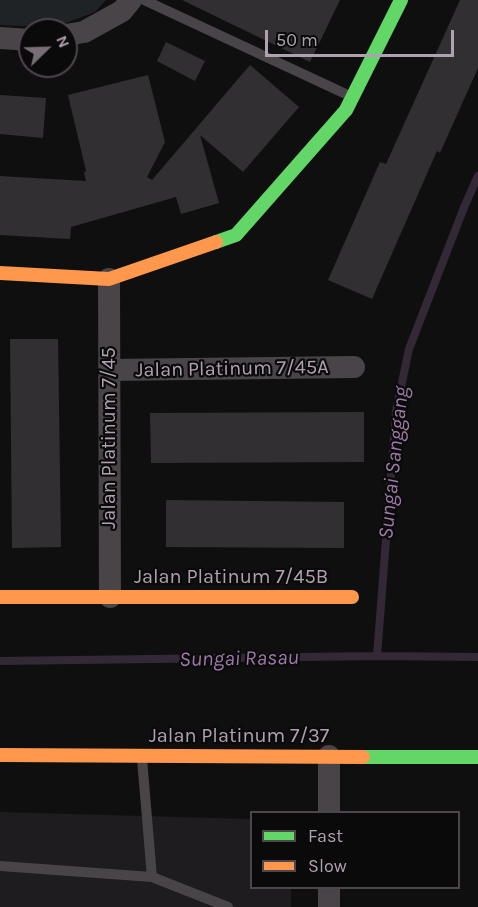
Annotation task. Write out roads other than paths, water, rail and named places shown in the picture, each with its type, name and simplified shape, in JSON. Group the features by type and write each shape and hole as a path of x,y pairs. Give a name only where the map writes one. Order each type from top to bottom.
{"street":[{"path":"78,33 122,11 130,0"},
{"path":"0,273 109,279 236,235 346,110 401,0"},
{"path":"0,39 18,40"},
{"name":"Jalan Platinum 7/45","path":"109,279 110,597"},
{"name":"Jalan Platinum 7/45A","path":"109,370 354,368"},
{"name":"Jalan Platinum 7/45B","path":"0,597 352,597"},
{"name":"Jalan Platinum 7/37","path":"0,756 478,757"},
{"path":"329,756 329,811"},
{"path":"329,889 329,907"}],"lane":[{"path":"144,0 353,98"},
{"path":"142,756 152,876"},
{"path":"0,866 152,876 228,907"}],"waterway":[{"name":"Sungai Sanggang","path":"377,656 396,411 409,349 478,176"},
{"name":"Sungai Rasau","path":"0,661 377,656 478,657"}]}
